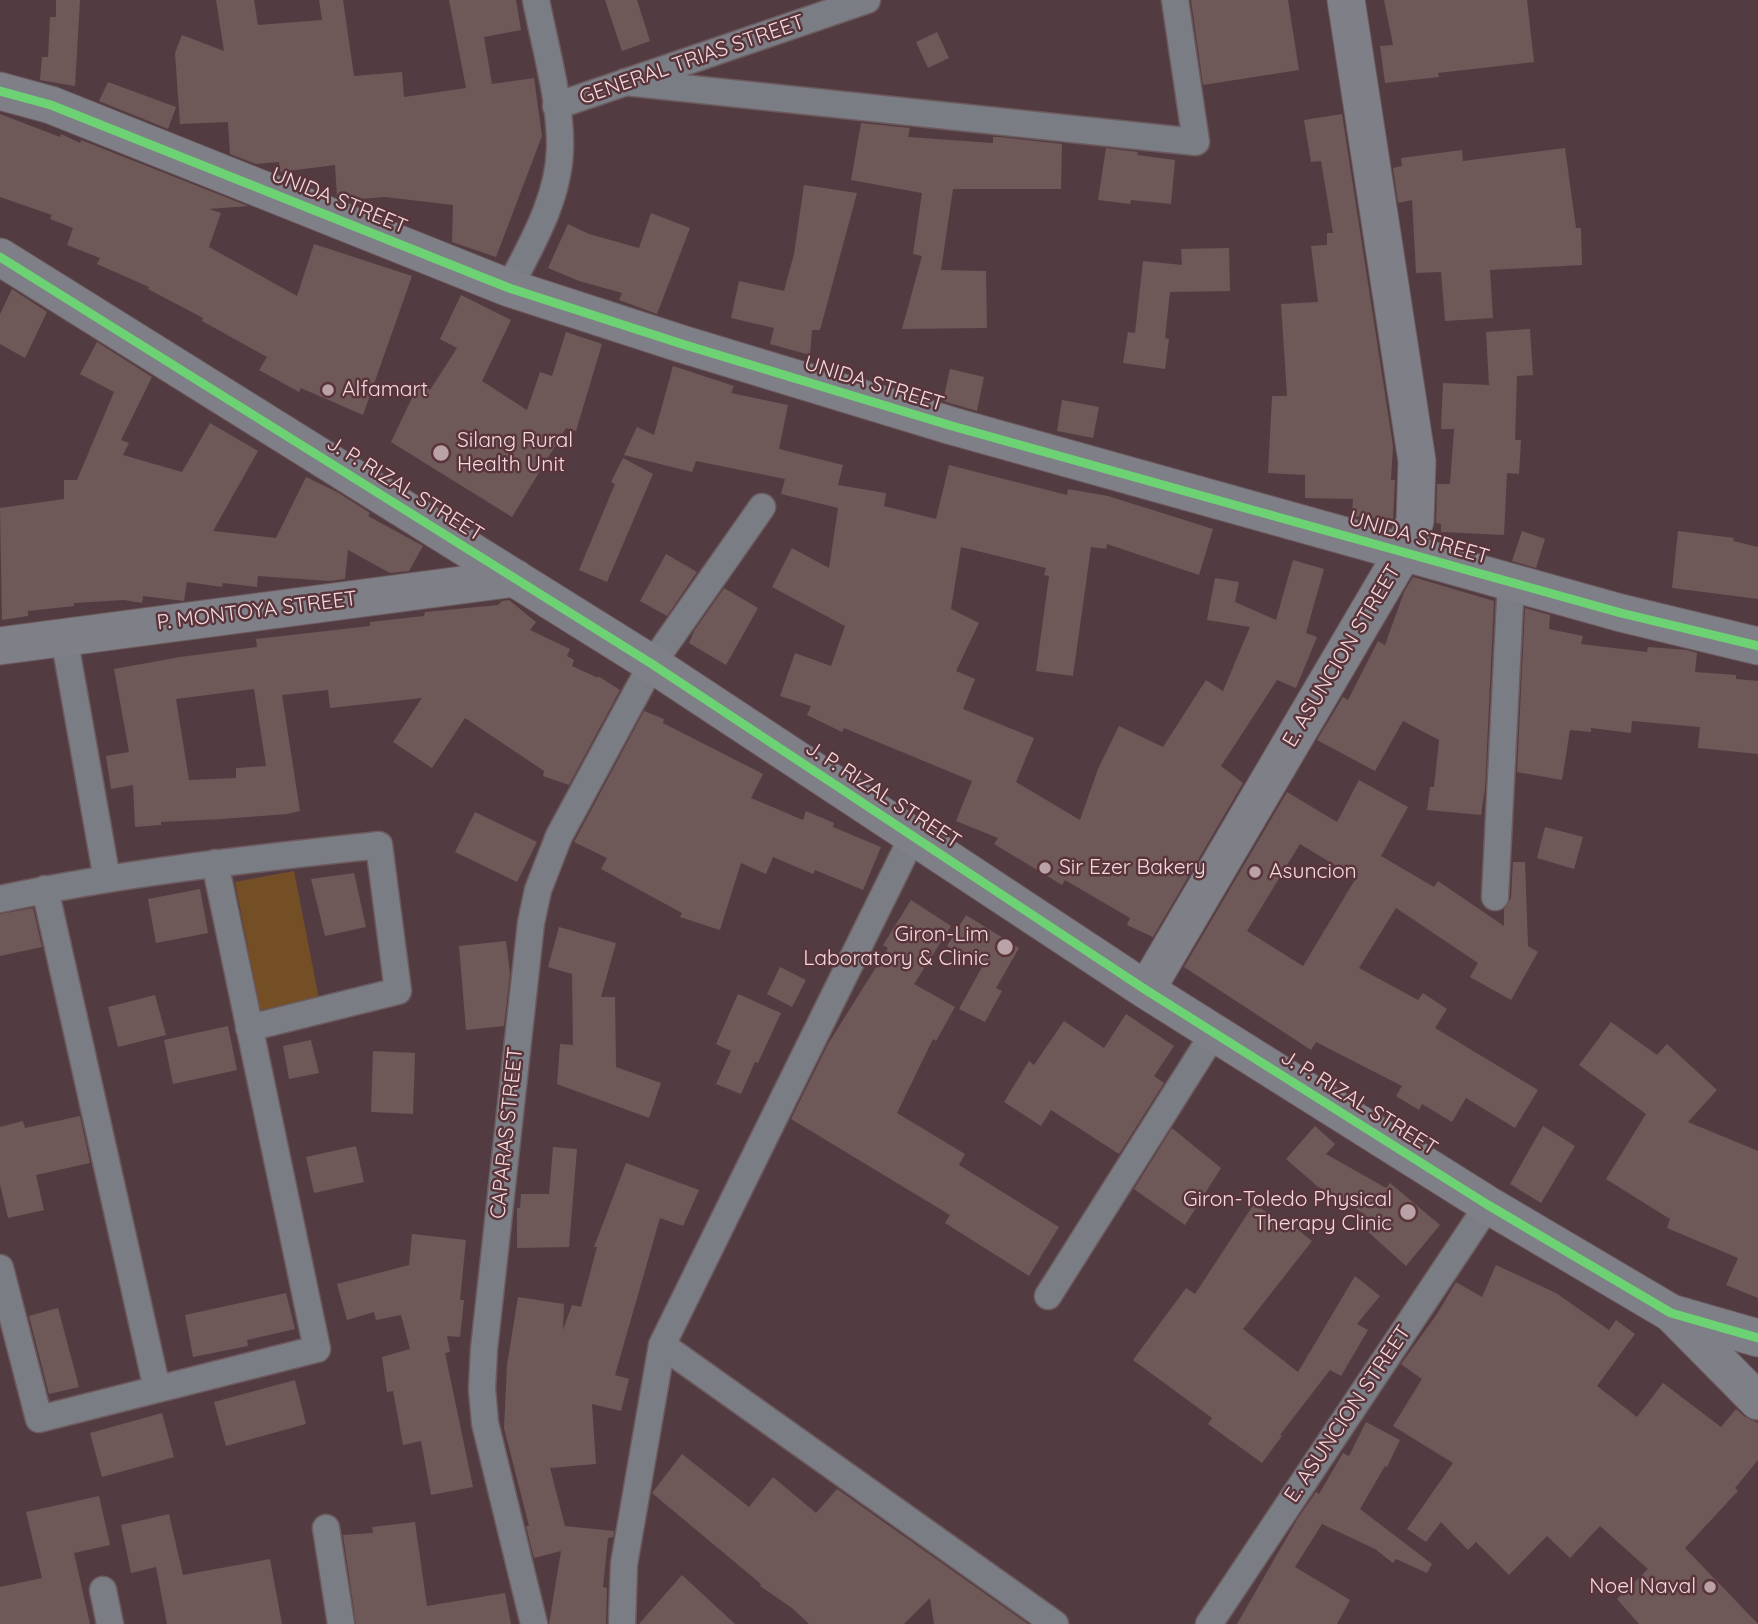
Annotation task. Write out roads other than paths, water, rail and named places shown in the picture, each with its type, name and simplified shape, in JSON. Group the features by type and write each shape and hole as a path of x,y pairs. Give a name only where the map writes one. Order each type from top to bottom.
{"main road":[{"name":"E. ASUNCION STREET","path":"1146,990 1404,551 1415,521 1417,461 1346,0"},
{"name":"UNIDA STREET","path":"0,91 51,105 509,288 695,348 952,426 1621,613 1758,646"},
{"name":"J. P. RIZAL STREET","path":"0,257 652,664 1146,990 1488,1205 1671,1313 1758,1338"},
{"name":"P. MONTOYA STREET","path":"0,646 515,578"},
{"path":"1671,1313 1758,1401"}],"street":[{"path":"509,288 542,223 554,189 560,149 556,106 536,0"},
{"name":"GENERAL TRIAS STREET","path":"556,106 867,0"},
{"path":"625,82 1196,142 1175,0"},
{"name":"CAPARAS STREET","path":"534,1624 485,1423 482,1389 484,1349 531,923 538,890 559,836 652,664 762,507"},
{"path":"1495,897 1511,581"},
{"path":"64,637 107,879"},
{"path":"622,1624 625,1564 662,1345 914,836"},
{"path":"0,899 45,889 215,863 379,845 398,991 249,1028"},
{"path":"0,1268 39,1419 317,1349 215,863"},
{"path":"45,889 158,1389"},
{"path":"1048,1296 1214,1033"},
{"name":"E. ASUNCION STREET","path":"1209,1624 1488,1205"},
{"path":"662,1345 1055,1624"},
{"path":"326,1528 341,1624"},
{"path":"103,1590 110,1624"}],"place":[{"name":"Alfamart","path":"328,390"},
{"name":"Silang Rural Health Unit","path":"441,453"},
{"name":"Sir Ezer Bakery","path":"1045,868"},
{"name":"Asuncion","path":"1255,872"},
{"name":"Giron-Lim Laboratory & Clinic","path":"1005,947"},
{"name":"Giron-Toledo Physical Therapy Clinic","path":"1408,1212"},
{"name":"Noel Naval","path":"1710,1587"}]}
